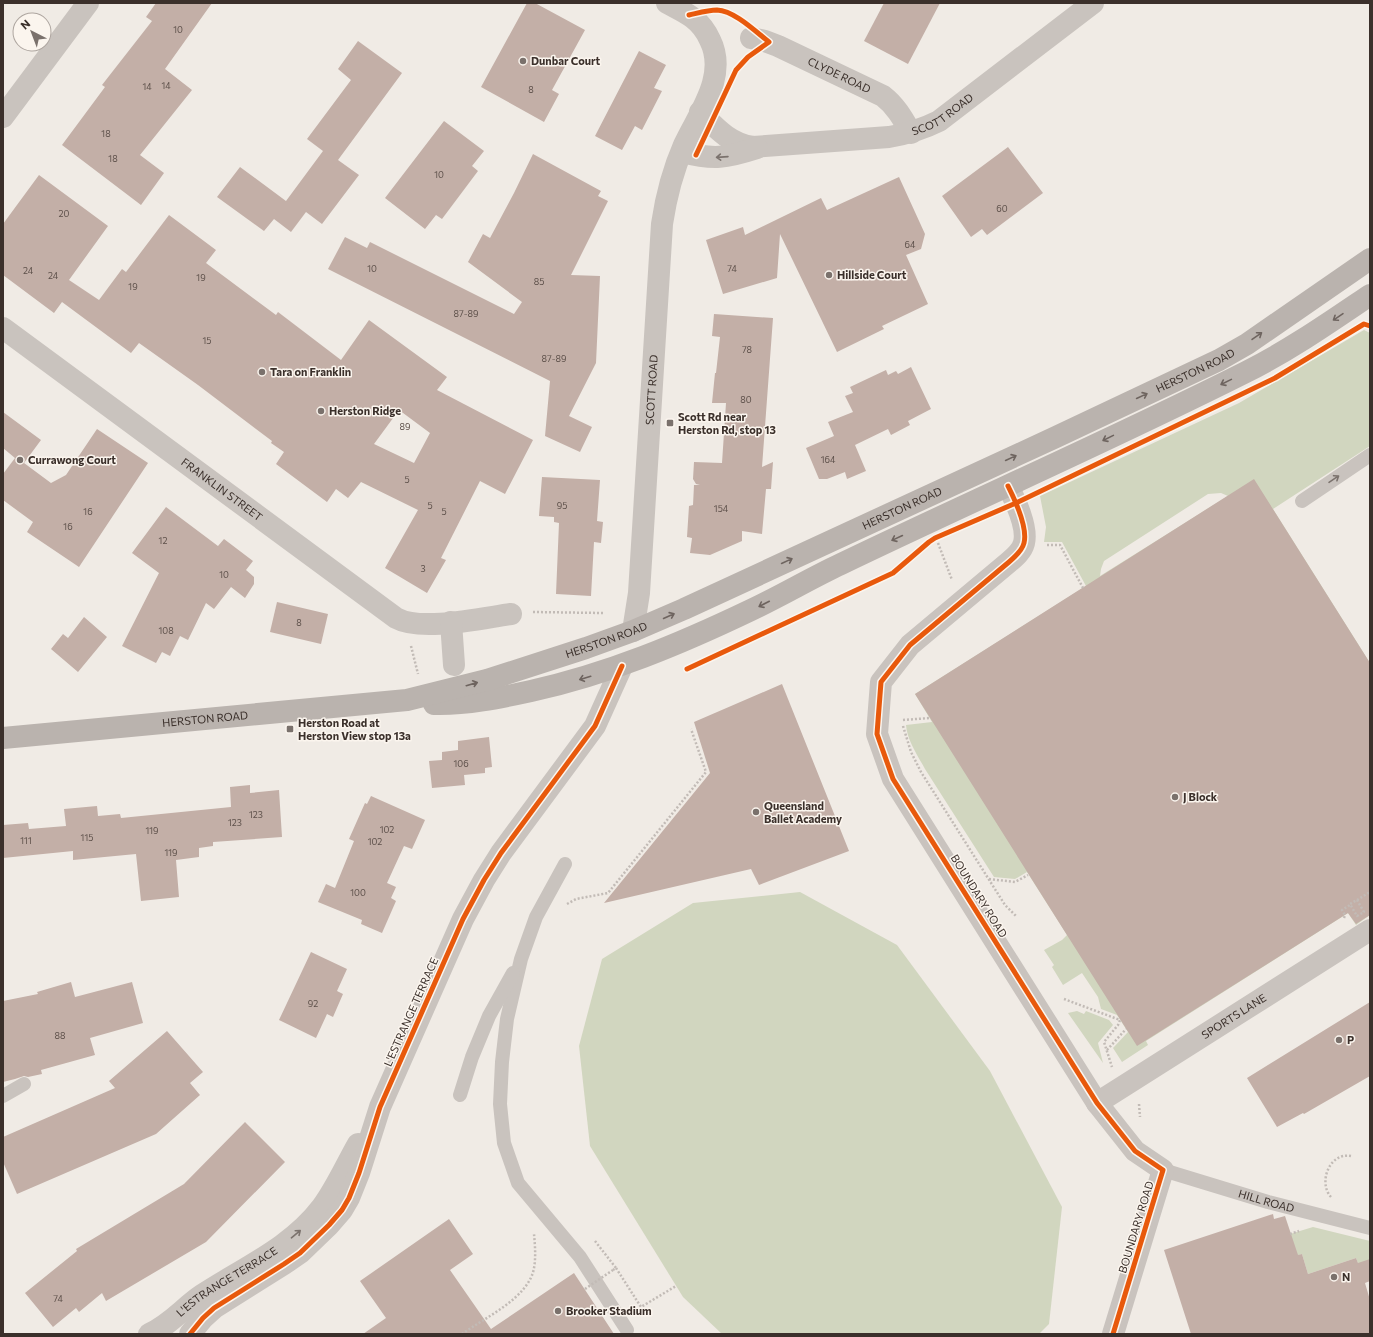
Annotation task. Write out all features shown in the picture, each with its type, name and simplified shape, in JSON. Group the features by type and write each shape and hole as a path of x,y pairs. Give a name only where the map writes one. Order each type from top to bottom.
{"main road":[{"name":"HERSTON ROAD","path":"3,738 407,700 487,680 633,631 867,525 1229,354 1368,265"},
{"name":"HERSTON ROAD","path":"407,700 445,704 487,700 555,686 622,666 677,644 751,610 839,564 1008,486 1272,359 1301,342 1370,295"},
{"path":"867,525 902,521 965,492 1008,486"},
{"path":"622,666 633,631"}],"street":[{"path":"3,117 88,3"},
{"name":"SCOTT ROAD","path":"633,631 639,593 662,224 668,190 682,152 715,80 716,66 715,53 711,42 698,22 667,3"},
{"name":"SCOTT ROAD","path":"700,112 731,140 748,146 760,147 889,137 911,133 926,128 939,120 1093,3"},
{"name":"CLYDE ROAD","path":"751,38 778,46 883,96 892,103 899,112 911,133"},
{"name":"SCOTT ROAD","path":"682,152 702,156 723,157 739,154 760,147"},
{"name":"FRANKLIN STREET","path":"3,328 396,618 405,622 413,623 451,622 511,614"},
{"name":"BOUNDARY ROAD","path":"1008,486 1024,528 1025,538 1023,545 1009,562 910,645 881,682 877,734 893,779 1097,1103 1135,1151 1163,1170 1113,1334"},
{"path":"451,622 454,665"},
{"name":"L'ESTRANGE TERRACE","path":"149,1334 167,1324 200,1296 271,1253 298,1232 322,1207 352,1170 463,919 484,880 520,827 595,726 622,666"},
{"name":"SPORTS LANE","path":"1097,1103 1370,930"},
{"name":"L'ESTRANGE TERRACE","path":"190,1334 203,1318 214,1308 284,1264 312,1243 342,1210 349,1198 352,1170"}],"lane":[{"path":"1302,501 1370,455"},
{"path":"565,864 536,917 521,959 507,1020 502,1062 500,1104 504,1143 518,1183 580,1257 627,1330"},
{"path":"460,1095 472,1057 489,1016 521,959"},
{"path":"3,1096 24,1084"},
{"name":"HILL ROAD","path":"1163,1170 1268,1202 1370,1228"}],"path":[{"path":"935,538 953,582"},
{"path":"1047,545 1060,545 1083,588"},
{"path":"511,614 512,612 603,613"},
{"path":"410,643 418,677"},
{"path":"903,713 903,729 911,752 921,772 1006,905 1016,916"},
{"path":"903,720 930,718"},
{"path":"564,906 576,899 608,893 706,772 691,728"},
{"path":"989,879 1015,882 1028,875"},
{"path":"1344,921 1345,915 1342,910 1370,892"},
{"path":"1357,900 1360,906"},
{"path":"1350,904 1353,910"},
{"path":"1064,999 1120,1020 1118,1025 1104,1042 1111,1063"},
{"path":"1107,1050 1126,1029"},
{"path":"1139,1098 1140,1119"},
{"path":"1333,1200 1325,1188 1325,1180 1331,1163 1343,1154 1350,1156"},
{"path":"462,1334 517,1297 528,1284 534,1269 534,1232"},
{"path":"591,1237 616,1268 641,1307 676,1286"},
{"path":"585,1289 616,1268"}],"green space":[{"name":"J Block","path":"1364,330 1370,333 1370,446 1273,509 1370,663 1370,915 1356,925 1348,913 1146,1041 1148,1045 1122,1062 1113,1048 1128,1032 1117,1015 1101,1009 1098,997 1082,973 1063,985 1052,967 1054,965 1044,950 1062,940 1067,935 1027,872 1015,879 994,877 925,769 911,742 906,725 932,722 915,694 1086,586 1062,542 1044,542 1046,527 1040,496 1239,403","holes":["1221,493 1228,496 1100,576 1104,561 1208,494"]},
{"path":"800,892 897,945 990,1071 1062,1207 1049,1324 1039,1334 722,1334 683,1297 590,1146 579,1046 602,959 693,903"},
{"path":"1077,1011 1084,1014 1086,1011 1109,1020 1113,1025 1098,1043 1103,1063 1068,1013"},
{"path":"1313,1227 1370,1241 1370,1268 1358,1263 1356,1258 1308,1274 1302,1254 1286,1259 1290,1234"}],"building":[{"path":"156,3 212,3 165,69 192,90 140,155 164,173 141,205 62,145 105,87 102,85 152,21 146,17"},
{"name":"Dunbar Court","path":"527,3 535,3 585,30 552,90 559,94 544,122 481,87"},
{"path":"884,3 940,3 908,64 864,41"},
{"path":"358,41 402,73 338,160 359,175 322,224 306,212 291,232 274,219 264,231 217,197 240,167 286,201 323,151 307,139 351,80 338,69"},
{"path":"639,51 666,65 654,88 662,91 642,130 635,126 622,150 595,136"},
{"path":"444,121 484,151 472,166 478,171 442,219 436,215 425,229 385,198"},
{"path":"1008,147 1043,193 987,235 982,229 971,237 942,196"},
{"path":"533,154 601,191 598,196 608,201 571,275 600,276 596,363 569,416 592,427 580,452 545,436 550,381 328,269 345,237 367,248 370,242 514,314 522,302 468,262 483,234 490,238"},
{"path":"39,175 108,226 69,280 99,300 122,269 126,272 169,215 216,250 206,263 276,315 278,312 341,360 369,320 447,377 437,390 533,440 505,494 480,481 441,558 446,560 427,593 385,568 418,510 361,482 348,498 336,489 327,502 276,464 284,452 271,443 272,441 139,343 131,353 62,302 54,313 3,275 3,224","holes":["399,410 430,433 414,463 374,444"]},
{"path":"899,177 925,234 921,249 906,255 928,304 882,326 884,329 837,352 780,234 777,278 723,294 706,240 743,227 745,235 821,198 827,210"},
{"path":"714,314 773,318 762,467 773,462 771,489 766,489 762,534 742,531 742,541 710,555 690,553 692,538 687,537 689,506 693,505 694,485 700,485 696,484 693,479 694,462 722,463 726,403 712,403 720,337 712,336"},
{"path":"911,367 931,409 908,421 910,425 891,435 888,429 855,445 866,471 847,479 845,472 827,479 819,479 806,448 834,436 828,422 853,412 845,396 853,393 850,387 886,370 888,375 896,371 898,374"},
{"path":"3,412 41,440 24,463 51,483 66,475 97,429 148,463 79,567 27,532 33,522 3,500 3,474 15,458 3,448"},
{"path":"542,477 600,480 597,521 603,522 601,543 594,542 591,596 556,594 559,523 554,522 554,517 539,516"},
{"name":"J Block","path":"1254,479 1370,663 1370,915 1356,924 1348,913 1137,1046 915,694"},
{"path":"166,507 218,546 224,539 253,561 246,570 254,577 254,584 245,598 231,587 214,609 206,603 188,640 180,636 170,656 162,652 156,663 122,646 159,573 132,553"},
{"path":"277,602 328,614 321,644 270,632"},
{"path":"84,617 107,637 78,672 51,649 63,634 68,638"},
{"name":"Queensland Ballet Academy","path":"782,684 849,851 759,885 751,869 604,903 710,773 694,722"},
{"path":"489,737 492,767 485,768 485,773 464,775 465,785 432,788 429,761 442,760 442,752 458,750 458,741"},
{"path":"250,785 250,793 279,790 282,837 213,842 213,846 199,848 199,857 176,860 179,897 141,901 136,854 73,860 73,851 3,858 3,825 28,823 29,829 66,826 64,809 97,806 98,816 120,814 121,818 231,807 230,787"},
{"path":"371,796 425,820 412,849 404,846 387,883 396,887 391,898 396,901 382,933 361,924 362,920 318,902 326,884 335,888 354,841 349,839 365,803 367,804"},
{"path":"311,952 347,969 337,991 343,994 333,1017 327,1014 316,1038 279,1020"},
{"path":"71,982 75,997 132,982 143,1023 90,1038 95,1055 41,1070 42,1074 28,1077 24,1076 3,1082 3,1001 38,994 37,992"},
{"name":"P","path":"1370,1002 1370,1076 1304,1114 1303,1113 1277,1127 1247,1078"},
{"path":"167,1031 203,1072 190,1083 200,1095 156,1134 17,1194 3,1162 3,1137 115,1088 109,1081"},
{"path":"245,1122 285,1162 206,1242 106,1301 102,1293 79,1312 76,1308 53,1327 25,1293 77,1251 76,1249 184,1184"},
{"name":"N","path":"1273,1214 1274,1219 1285,1216 1298,1255 1302,1254 1308,1274 1356,1258 1358,1263 1370,1259 1370,1281 1365,1283 1370,1300 1370,1334 1191,1334 1164,1250"},
{"path":"449,1219 473,1254 450,1270 491,1329 574,1273 614,1334 363,1334 386,1318 360,1281"}],"cycle path":[{"path":"689,15 710,10 724,11 738,18 769,42 748,57 736,70 696,155"},
{"path":"687,669 893,573 935,538 1016,503 1275,378 1364,324 1370,326"},
{"path":"1008,486 1023,522 1025,537 1022,549 910,645 881,682 877,734 893,779 1097,1103 1135,1151 1163,1170 1113,1334"},
{"path":"190,1334 203,1318 214,1308 300,1253 342,1210 349,1198 359,1173 380,1107 463,919 484,880 501,853 595,726 622,666"}],"place":[{"name":"Dunbar Court","path":"523,61"},
{"name":"Hillside Court","path":"829,275"},
{"name":"Tara on Franklin","path":"262,372"},
{"name":"Herston Ridge","path":"321,411"},
{"name":"Scott Rd near Herston Rd, stop 13","path":"670,423"},
{"name":"Currawong Court","path":"20,460"},
{"name":"Herston Road at Herston View stop 13a","path":"290,729"},
{"name":"J Block","path":"1175,797"},
{"name":"Queensland Ballet Academy","path":"756,812"},
{"name":"P","path":"1339,1040"},
{"name":"N","path":"1334,1277"},
{"name":"Brooker Stadium","path":"558,1311"}]}
